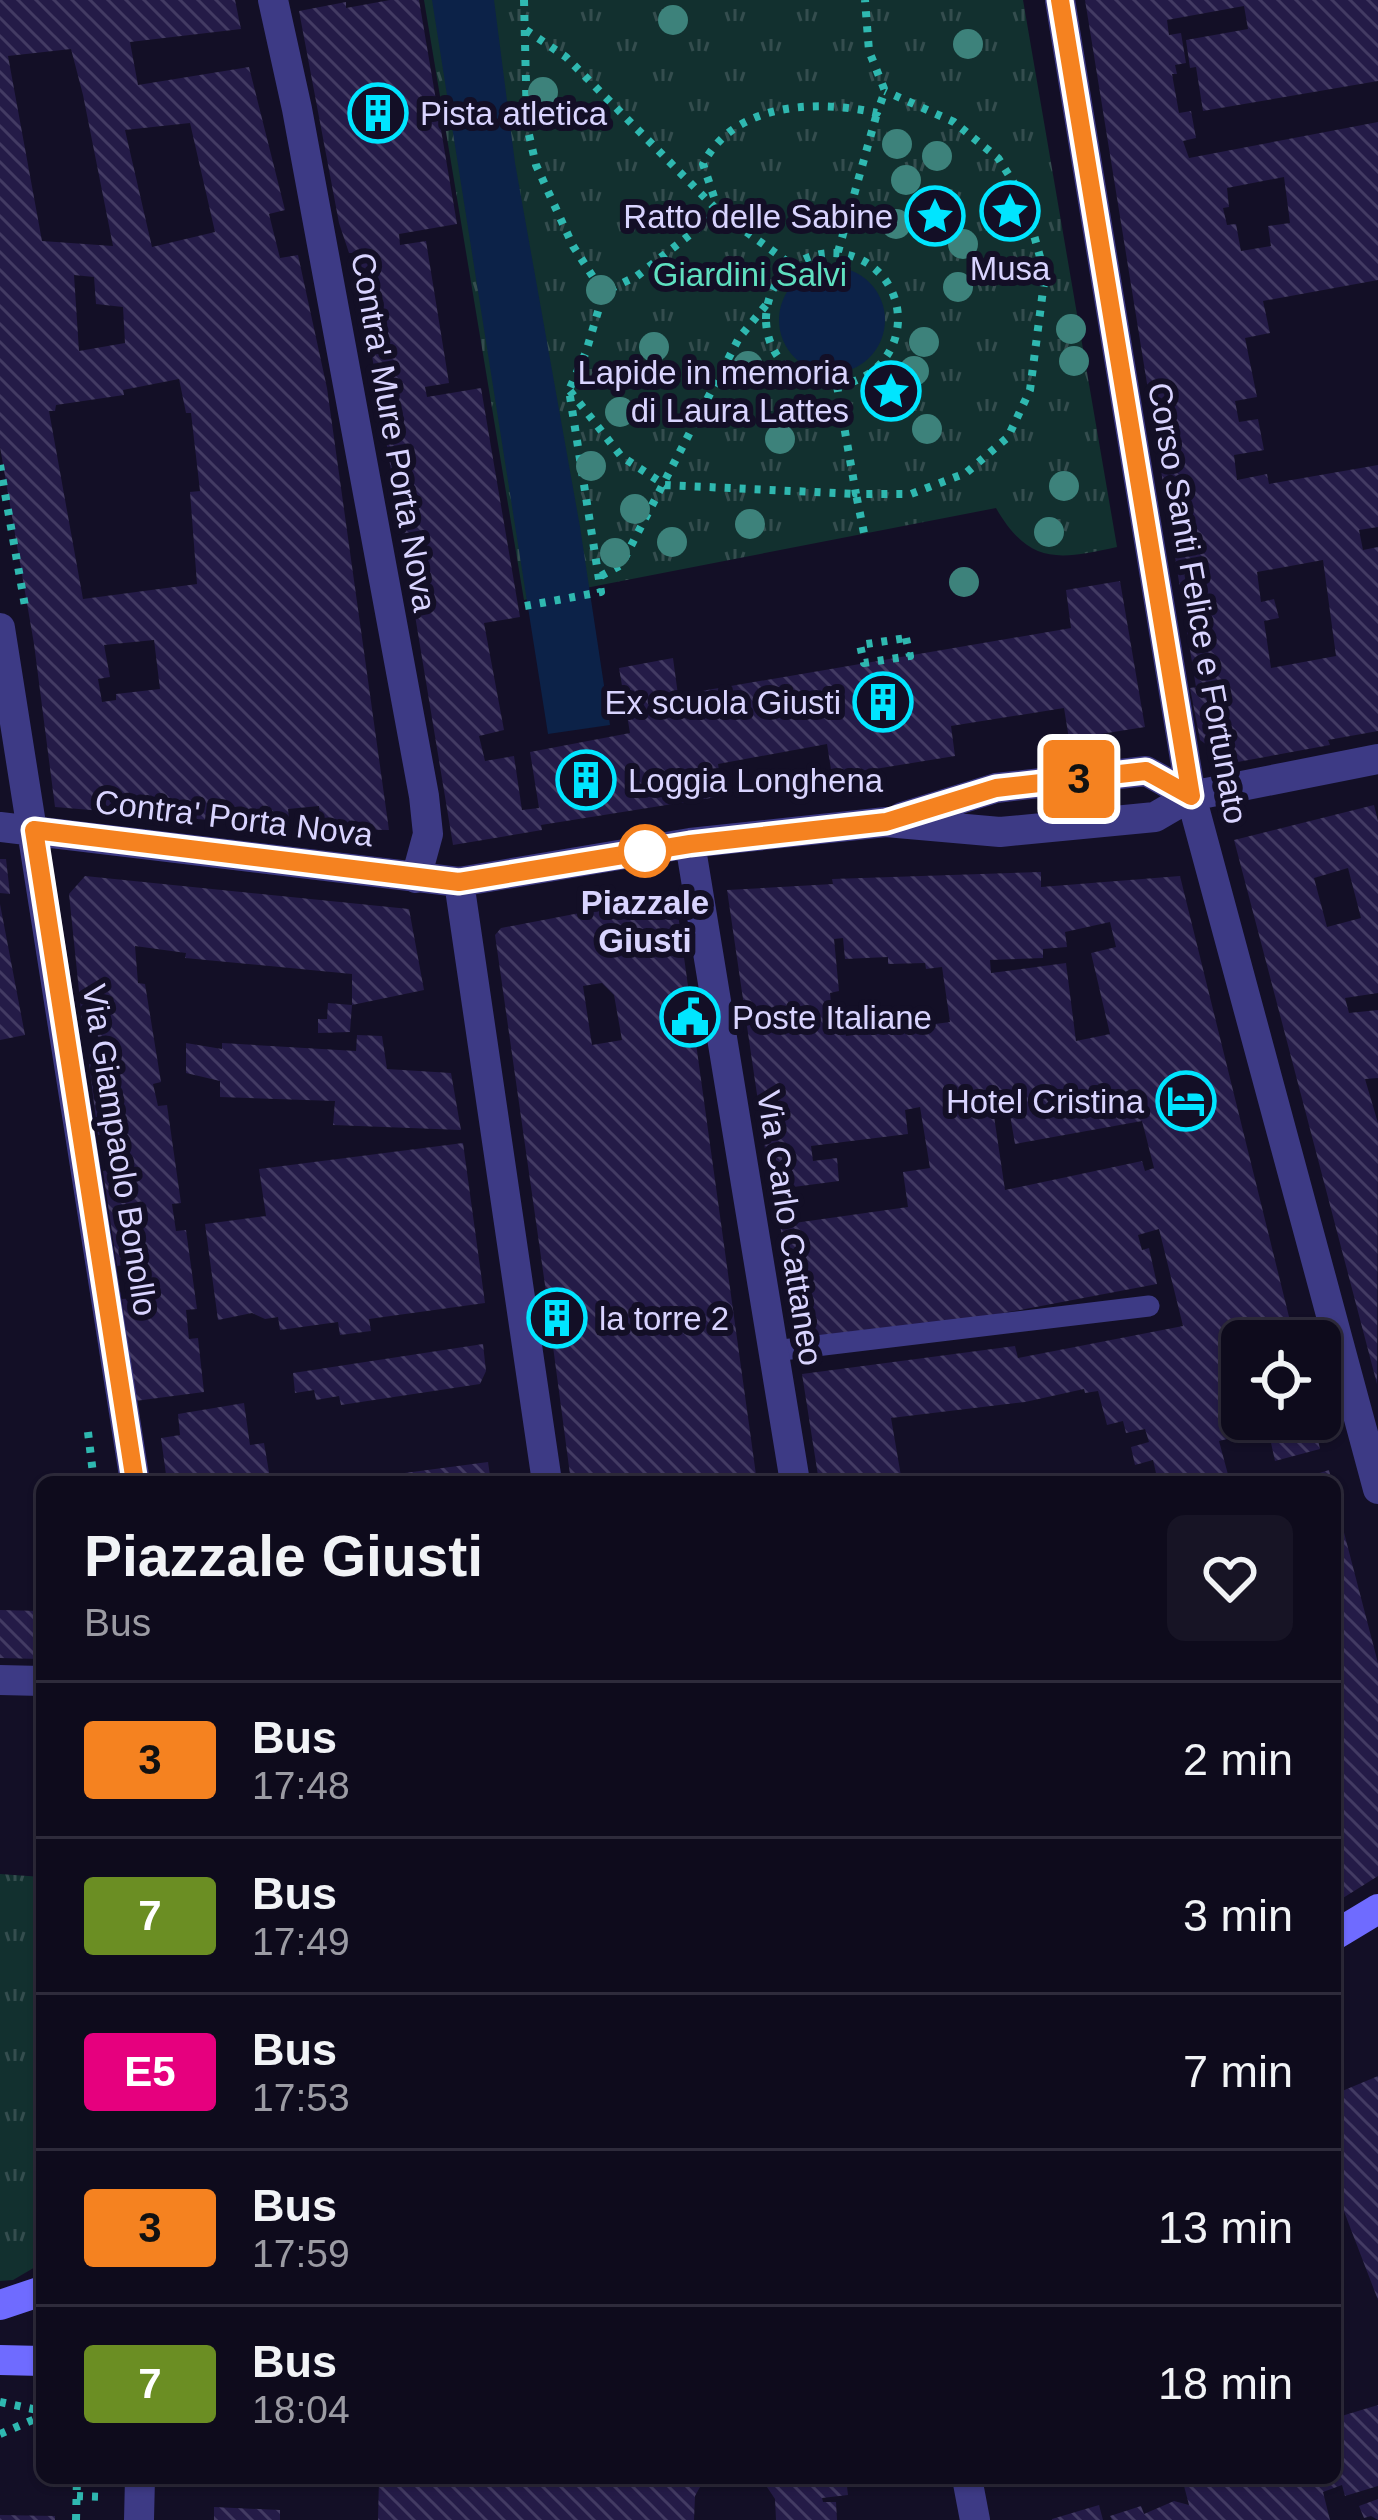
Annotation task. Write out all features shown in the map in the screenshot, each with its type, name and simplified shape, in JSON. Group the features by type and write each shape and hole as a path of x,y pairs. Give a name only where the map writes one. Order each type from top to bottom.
{"main road":[{"path":"0,2305 36,2293"},
{"path":"0,2360 36,2362"}],"street":[{"name":"Contra' Mure Porta Nova","path":"273,0 298,109 424,796 428,834 416,878"},
{"name":"Corso Santi Felice e Fortunato","path":"1060,0 1191,796 1378,1489"},
{"name":"Via Giampaolo Bonollo","path":"0,628 134,1476"},
{"path":"886,822 1000,832 1155,817 1191,796 1378,760"},
{"path":"886,822 996,788 1146,771 1191,796"},
{"name":"Contra' Porta Nova","path":"0,827 459,882 690,844 886,822"},
{"name":"Via Carlo Cattaneo","path":"690,844 794,1476"},
{"path":"459,882 546,1476"},
{"path":"0,1680 36,1681"},
{"path":"139,2520 140,2484"},
{"path":"969,2484 975,2520"}],"lane":[{"path":"774,1351 1149,1306"}],"path":[{"path":"524,0 527,126 536,164 602,298"},
{"path":"568,390 621,456 664,484 911,494 966,473 1008,437 1030,390 1045,275 1024,199 998,158 954,122 885,91 868,51 865,0"},
{"path":"526,30 566,57 719,212 793,265"},
{"path":"838,252 885,91"},
{"path":"719,212 703,164 720,136 759,115 821,106 877,113"},
{"path":"525,606 601,592 568,390 586,352 602,298 719,212"},
{"path":"838,252 859,257 878,270 898,308 898,330 891,351 877,369 837,386 817,384 782,363 766,325 772,289 793,265 838,252"},
{"path":"596,283 607,283 610,290"},
{"path":"600,577 620,565 739,338 767,304"},
{"path":"837,386 864,533"},
{"path":"906,638 910,656 864,663 860,645 906,638"},
{"path":"0,2402 36,2412"},
{"path":"0,2434 36,2417"},
{"path":"76,2520 77,2484"},
{"path":"77,2496 111,2497"}],"green space":[{"name":"Giardini Salvi","path":"424,0 1023,0 1117,547 1047,554 1021,540 996,508 524,600"},
{"path":"0,1874 36,1877 36,2267 13,2280 0,2281"}],"water":[{"path":"432,0 494,0 515,163 610,725 548,734"},
{"path":"832,267 852,271 870,282 881,300 885,320 881,340 870,358 852,369 832,373 812,369 794,358 783,340 779,320 783,300 794,282 812,271"}],"building":[{"path":"0,0 235,0 241,29 130,42 138,85 249,67 285,210 269,214 280,258 298,255 327,388 389,830 321,829 319,806 288,809 290,827 55,807 34,644 0,447","holes":["71,49 113,246 42,241 8,56","190,123 215,232 152,247 125,130","74,275 94,277 96,304 123,307 125,343 79,351","179,379 186,413 191,413 200,491 190,492 197,584 83,599 49,411 55,411 56,405 124,395 123,390","154,640 160,689 116,694 116,700 102,702 98,679 110,677 104,645"]},
{"path":"419,0 457,224 399,234 400,245 426,241 449,383 425,387 427,397 481,388 520,617 484,623 504,730 479,736 485,761 514,756 522,810 539,808 530,752 630,733 619,668 673,658 678,695 1071,628 1066,590 1120,581 1145,727 1069,739 1064,708 951,726 955,756 832,776 827,744 718,764 723,796 541,825 542,830 453,845 355,253 349,253 339,223 299,11"},
{"path":"1085,0 1378,0 1378,81 1203,111 1186,40 1248,29 1244,6 1167,20 1169,35 1181,33 1186,63 1175,65 1177,74 1172,74 1179,113 1191,111 1196,138 1183,141 1189,158 1378,122 1378,280 1263,301 1270,333 1245,338 1257,397 1235,401 1239,422 1258,419 1264,450 1234,455 1237,480 1267,474 1269,484 1378,465 1378,527 1359,530 1363,550 1378,547 1378,731 1232,763 1200,740 1190,688 1196,687","holes":["1284,177 1290,223 1268,226 1271,246 1241,251 1236,224 1227,225 1223,208 1229,207 1227,188","1323,560 1336,656 1271,668 1264,621 1279,618 1274,599 1261,602 1257,572"]},
{"path":"1374,805 1378,821 1378,993 1345,998 1349,1013 1378,1010 1378,1078 1365,1079 1378,1123 1377,1384 1234,840","holes":["1348,868 1361,918 1327,927 1314,878"]},
{"path":"0,859 6,859 10,894 0,893"},
{"path":"1041,872 1041,887 1180,876 1290,1320 1221,1320 1223,1440 1219,1441 1228,1476 1157,1476 1153,1460 1135,1465 1131,1447 1149,1442 1145,1429 1126,1433 1123,1421 1107,1425 1098,1391 1085,1393 1084,1389 1025,1402 891,1418 901,1476 818,1476 802,1374 1015,1346 1018,1358 1183,1326 1159,1229 1138,1235 1142,1250 1149,1248 1157,1284 983,1317 800,1342 780,1225 908,1207 903,1172 930,1168 920,1107 905,1110 908,1134 811,1146 813,1161 837,1158 839,1181 771,1190 727,890 833,884 832,879","holes":["1110,922 1116,947 1091,953 1110,1034 1076,1041 1066,963 991,973 990,960 1043,958 1043,949 1067,947 1065,932","843,938 845,959 888,957 888,964 942,967 950,1022 846,1036 842,1012 832,1013 830,993 839,991 834,939","1006,1092 1015,1144 1142,1121 1154,1168 1145,1171 1142,1161 1005,1190 991,1096"]},
{"path":"85,876 409,909 424,990 352,1005 352,974 185,958 186,953 135,946 138,983 145,984 161,1082 153,1084 158,1106 167,1105 181,1203 172,1204 176,1231 186,1230 197,1309 186,1310 189,1339 198,1338 204,1392 135,1401 122,1299 135,1298 130,1264 117,1266 103,1171 117,1169 112,1133 98,1135 89,1064 102,1062 95,1018 82,1020 69,894"},
{"path":"658,898 678,914 756,1476 570,1476 552,1339 542,1341 536,1301 547,1299 495,935 501,928","holes":["602,983 614,995 622,1040 592,1045 583,986"]},
{"path":"0,904 25,1035 0,1040"},
{"path":"328,1003 352,1005 350,1032 318,1033 318,1019 327,1019"},
{"path":"357,1035 382,1036 387,1069 451,1073 461,1130 333,1125 335,1101 220,1097 220,1081 186,1073 186,1043 222,1049 222,1043 356,1051"},
{"path":"463,1143 485,1303 369,1319 371,1331 340,1335 338,1322 280,1330 278,1317 265,1319 252,1313 218,1320 205,1224 266,1216 259,1169"},
{"path":"483,1344 486,1371 480,1384 341,1405 339,1396 316,1400 314,1390 295,1393 293,1373"},
{"path":"244,1403 250,1445 264,1443 270,1476 166,1476 161,1438 180,1435 178,1414"},
{"path":"1270,1440 1318,1440 1320,1449 1275,1461"},
{"path":"488,1462 490,1476 397,1476"},
{"path":"1341,1521 1378,1663 1378,1876 1341,1899"},
{"path":"0,1610 36,1611 36,1659 0,1658"},
{"path":"1378,2076 1378,2300 1341,2204 1341,2091"},
{"path":"1378,2405 1378,2486 1345,2496 1342,2485 1323,2492 1330,2520 1112,2520 1110,2516 1141,2506 1144,2514 1174,2501 1189,2505 1184,2486 1191,2484 1341,2484 1341,2416"},
{"path":"379,2484 702,2484 695,2496 694,2520 378,2520"},
{"path":"765,2484 847,2484 848,2495 822,2498 836,2502 837,2520 776,2520 775,2499"},
{"path":"1378,2499 1378,2520 1364,2518 1359,2506"},
{"path":"1099,2505 1103,2520 1052,2520 1052,2519"},
{"path":"214,2507 280,2510 280,2520 214,2520"},
{"path":"0,2515 55,2516 55,2520 0,2520"}],"bus line":[{"name":"3","path":"134,1476 34,830 459,882 690,844 886,822 996,788 1146,771 1191,796 1060,0"}],"place":[{"name":"Pista atletica","path":"378,113"},
{"name":"Musa","path":"1010,211"},
{"name":"Ratto delle Sabine","path":"935,216"},
{"name":"Lapide in memoria di Laura Lattes","path":"891,391"},
{"name":"Ex scuola Giusti","path":"883,702"},
{"name":"Loggia Longhena","path":"586,780"},
{"name":"Piazzale Giusti","path":"645,851"},
{"name":"Poste Italiane","path":"690,1017"},
{"name":"Hotel Cristina","path":"1186,1101"},
{"name":"la torre 2","path":"557,1318"}]}
